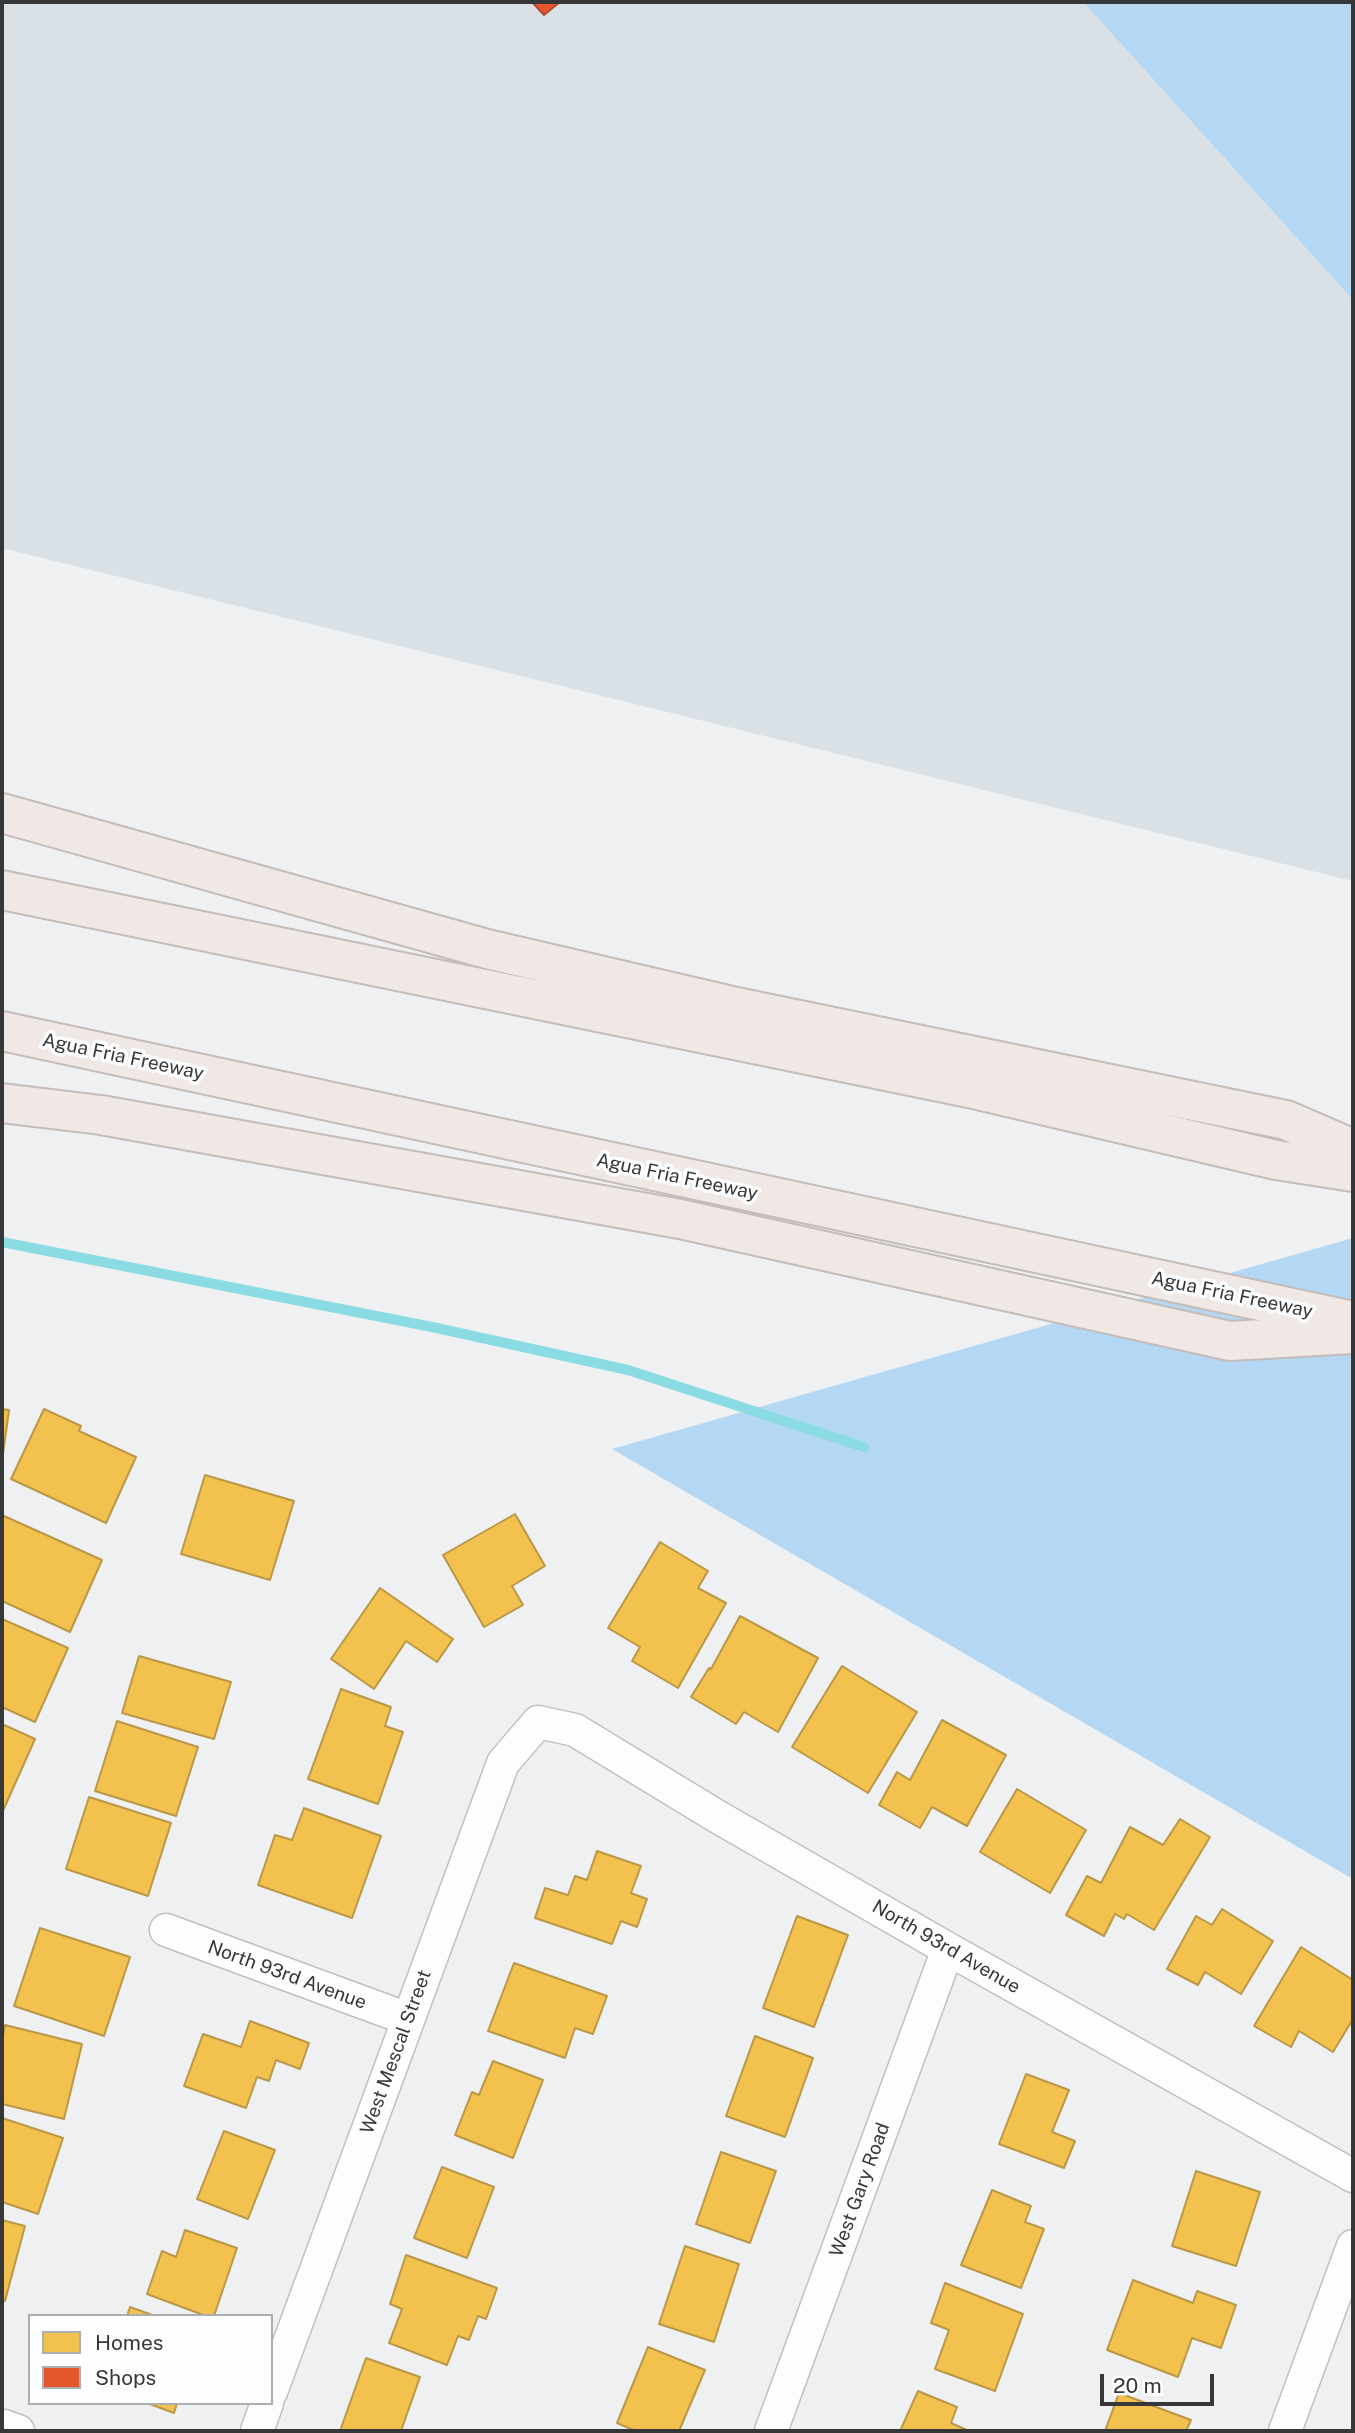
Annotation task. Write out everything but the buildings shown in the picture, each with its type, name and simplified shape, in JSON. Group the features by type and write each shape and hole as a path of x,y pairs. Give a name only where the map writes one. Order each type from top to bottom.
{"highway":[{"path":"2,813 487,949 732,1006 1286,1120 1353,1149"},
{"path":"2,890 978,1090 1276,1160 1353,1172"},
{"name":"Agua Fria Freeway","path":"2,1031 1353,1321"},
{"path":"2,1103 114,1117 680,1219 1230,1340 1353,1334"}],"street":[{"name":"North 93rd Avenue","path":"538,1722 575,1730 718,1817 948,1949 1353,2176"},
{"name":"West Mescal Street","path":"273,2387 503,1763 538,1722"},
{"name":"North 93rd Avenue","path":"166,1930 408,2019"},
{"name":"West Gary Road","path":"771,2431 948,1949"},
{"path":"1285,2431 1353,2246"},
{"path":"257,2431 266,2405"}],"shaded area":[{"path":"2,2 1083,2 1353,300 1353,881 2,548"},
{"path":"1083,2 1353,2 1353,300"},
{"path":"1353,1238 1353,1879 612,1449"}],"waterway":[{"path":"2,1242 432,1327 628,1370 864,1447"}]}
